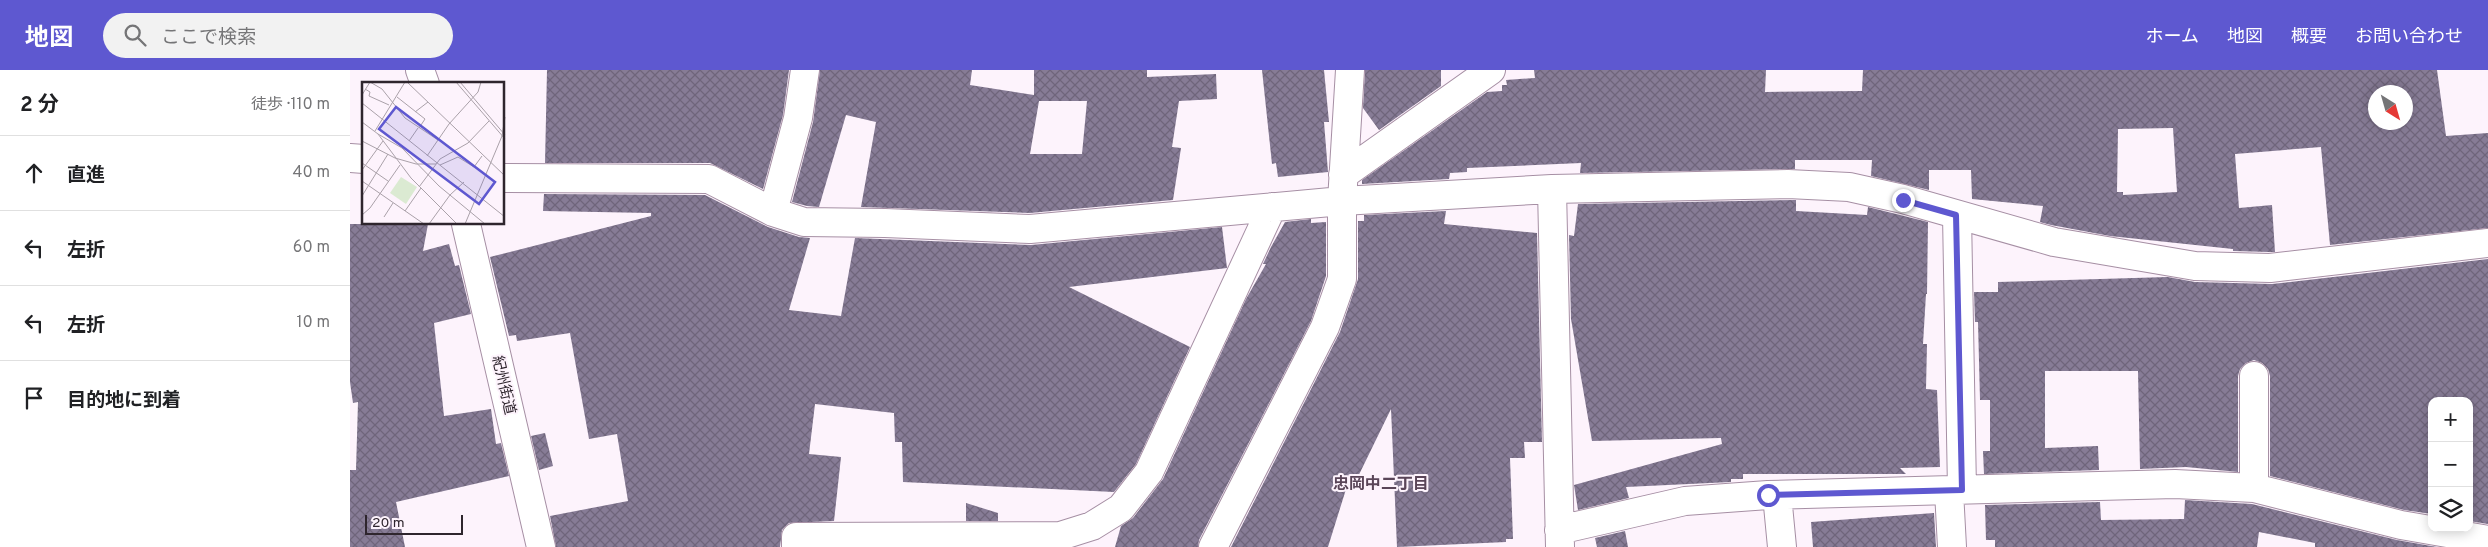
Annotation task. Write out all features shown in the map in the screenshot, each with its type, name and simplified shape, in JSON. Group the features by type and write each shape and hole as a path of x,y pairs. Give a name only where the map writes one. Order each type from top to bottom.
{"street":[{"path":"420,70 424,82"},
{"path":"773,212 798,118 805,70"},
{"path":"1213,547 1325,327 1342,279 1343,188 1350,70"},
{"path":"1343,188 1491,70"},
{"path":"505,178 709,179 773,212 804,222 885,222 1030,229 1272,207 1343,188 1552,189 1788,184 1849,187 2054,242 2195,266 2270,268 2488,243"},
{"path":"1552,189 1560,539 1684,501 1778,495 2175,484 2254,488 2401,525 2488,540"},
{"path":"796,547 796,538 1060,536 1092,526 1120,508 1149,472 1272,207"},
{"path":"1952,547 1955,490 1956,215"},
{"name":"紀州街道","path":"466,225 541,547"},
{"path":"2254,376 2254,488"},
{"path":"1778,495 1782,547"}],"building":[{"path":"547,70 789,70 783,115 763,189 710,163 545,163"},
{"path":"820,70 972,70 970,85 1034,95 1034,70 1147,70 1147,77 1216,74 1217,99 1179,101 1172,147 1181,148 1173,200 1030,213 861,207 876,122 846,115 819,207 807,206 792,202 813,122","holes":["1039,101 1087,101 1082,154 1030,154"]},
{"path":"1262,70 1324,70 1329,122 1324,122 1328,172 1278,177 1276,163 1272,164"},
{"path":"1365,70 1441,70 1441,86 1379,130 1363,108"},
{"path":"1534,70 1766,70 1765,92 1862,91 1863,70 2437,70 2446,136 2488,133 2488,228 2330,245 2321,147 2235,154 2239,208 2272,205 2275,252 2233,251 2233,249 2110,236 2051,225 2040,222 2043,206 1972,199 1971,170 1929,170 1929,190 1871,176 1872,160 1795,160 1795,169 1580,173 1581,163 1467,168 1467,172 1450,173 1449,179 1362,184 1362,180 1487,92 1502,91 1502,85 1507,85 1506,80 1535,78","holes":["2173,128 2177,192 2123,195 2123,192 2117,192 2118,129"]},
{"path":"544,194 705,195 768,227 799,237 810,238 789,310 841,316 855,238 1031,245 1222,227 1227,268 1069,287 1190,347 1136,464 1114,492 903,482 902,442 895,442 894,413 815,404 809,454 841,457 834,521 789,523 782,530 780,547 556,547 550,516 628,501 617,434 589,439 570,333 517,341 516,335 509,336 490,257 651,216 651,213 543,211"},
{"path":"1796,200 1796,211 1867,215 1868,207 1928,222 1927,294 1923,344 1927,344 1926,389 1937,390 1940,467 1900,468 1906,474 1743,474 1743,479 1731,479 1731,482 1626,487 1629,498 1578,510 1574,485 1722,444 1721,438 1592,441 1571,319 1569,235 1574,236 1578,204"},
{"path":"1446,211 1444,224 1537,233 1542,442 1524,442 1525,458 1510,458 1513,539 1506,539 1506,542 1397,547 1391,409 1352,489 1347,486 1328,547 1231,547 1340,332 1358,279 1358,221 1364,221 1364,215"},
{"path":"1311,219 1311,223 1326,222 1326,276 1311,321 1199,540 1198,547 1115,547 1121,526 1133,518 1163,479 1246,299 1266,264 1263,264 1285,222"},
{"path":"350,224 428,225 423,251 449,244 455,266 459,265 471,314 434,323 444,416 491,409 496,444 501,443 509,476 396,502 405,547 350,547 350,470 356,470 358,402 353,403 350,382"},
{"path":"2488,259 2488,524 2473,522 2473,397 2428,397 2428,513 2404,510 2270,476 2270,376 2268,369 2262,363 2254,360 2246,363 2240,369 2238,376 2238,472 2186,467 2140,469 2138,371 2045,371 2045,448 2098,446 2099,470 1984,474 1983,451 1990,451 1990,400 1980,400 1978,322 1975,322 1974,292 1998,292 1998,282 2168,277 2195,282 2272,284"},
{"path":"545,433 553,466 539,470 531,436"},
{"path":"2185,500 2252,504 2397,540 2437,547 2315,547 2315,543 2259,532 2257,547 1995,547 1995,540 1986,540 1985,505 2100,502 2101,520 2184,519"},
{"path":"966,503 998,513 998,521 966,521"},
{"path":"1934,513 1936,547 1813,547 1811,522"},
{"path":"1625,531 1628,547 1597,547 1595,538"}],"district":[{"name":"忠岡中二丁目","path":"1381,483"}],"route":[{"path":"1768,495 1962,490 1956,215 1903,200"}]}
